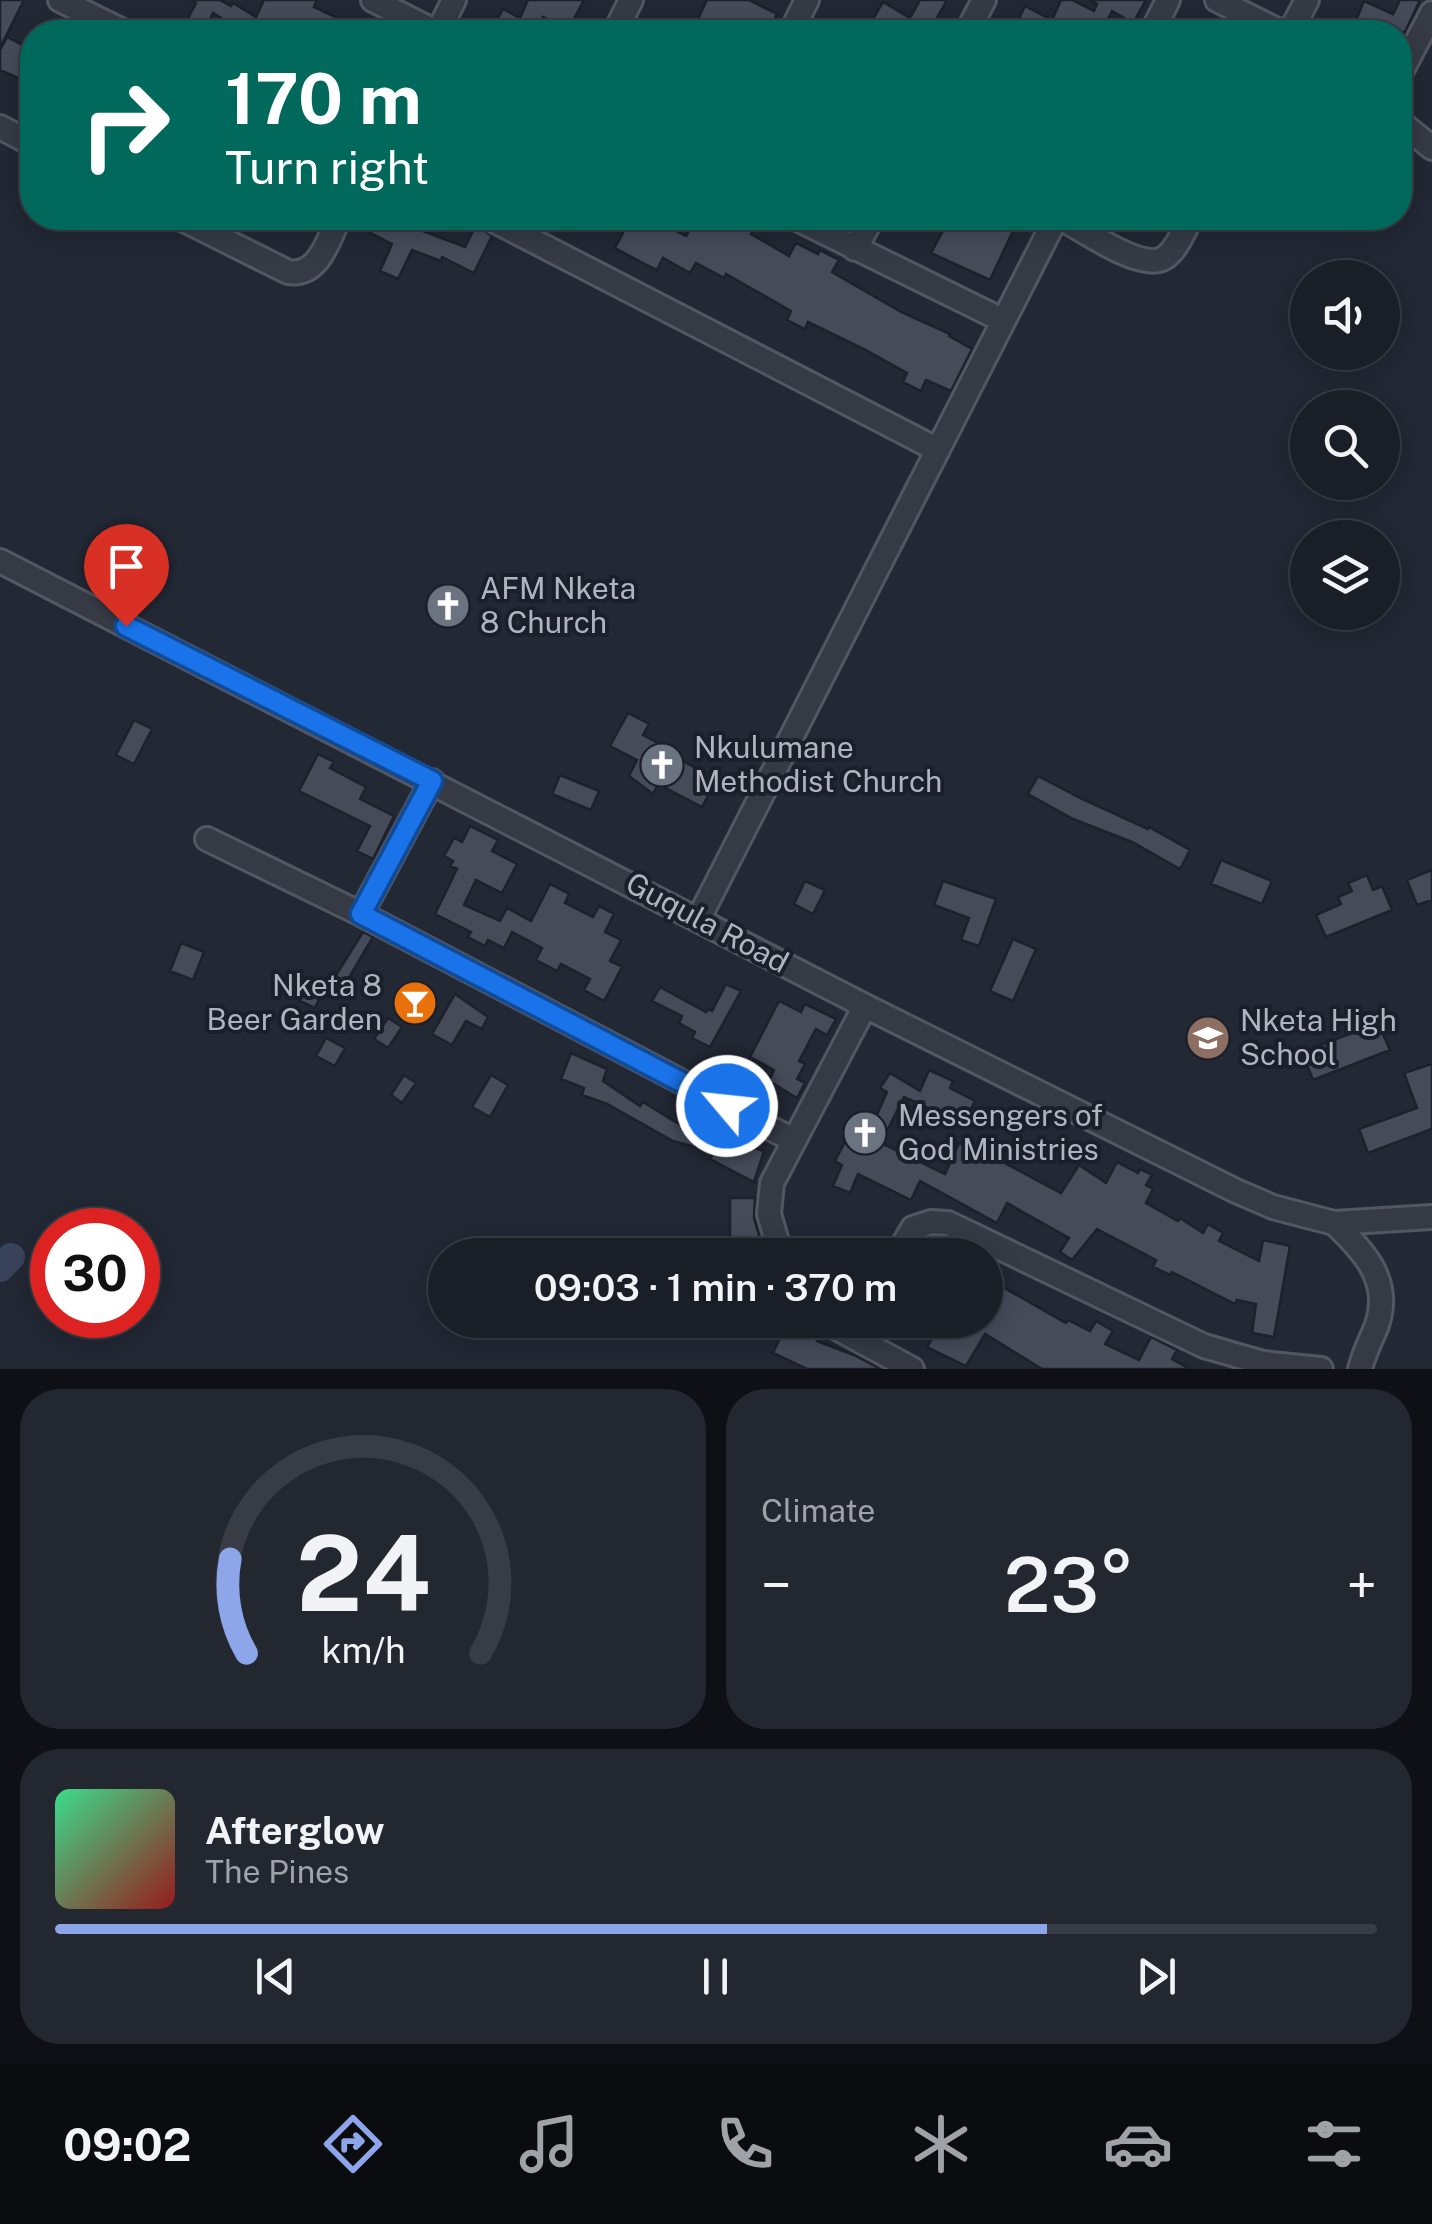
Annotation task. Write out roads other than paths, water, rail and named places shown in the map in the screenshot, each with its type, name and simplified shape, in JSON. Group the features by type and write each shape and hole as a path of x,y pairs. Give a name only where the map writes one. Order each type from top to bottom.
{"street":[{"path":"60,0 100,20"},
{"path":"373,0 413,20"},
{"path":"1218,0 1257,20"},
{"path":"1412,51 1432,13"},
{"path":"1412,132 1432,148"},
{"path":"204,230 288,272 298,273 316,262 333,230"},
{"path":"512,230 938,450"},
{"path":"819,230 1002,320"},
{"path":"856,249 866,230"},
{"path":"699,918 1051,230"},
{"path":"1081,230 1148,262 1161,261 1169,255 1184,230"},
{"name":"Guqula Road","path":"0,560 865,1006 1236,1191 1334,1223 1432,1217"},
{"path":"361,914 432,781"},
{"path":"207,839 361,914 793,1140"},
{"path":"775,1238 769,1194 793,1140 865,1006"},
{"path":"907,1238 913,1228 931,1222 948,1223 979,1238"},
{"path":"1334,1223 1370,1260 1381,1290 1377,1325 1360,1369"},
{"path":"1003,1249 1204,1346 1264,1363 1321,1369"},
{"path":"871,1338 912,1369"}],"waterway":[{"path":"0,1268 11,1257"}],"place":[{"name":"AFM Nketa 8 Church","path":"448,606"},
{"name":"Nkulumane Methodist Church","path":"662,765"},
{"name":"Nketa 8 Beer Garden","path":"415,1003"},
{"name":"Nketa High School","path":"1208,1038"},
{"name":"Messengers of God Ministries","path":"865,1133"}]}
